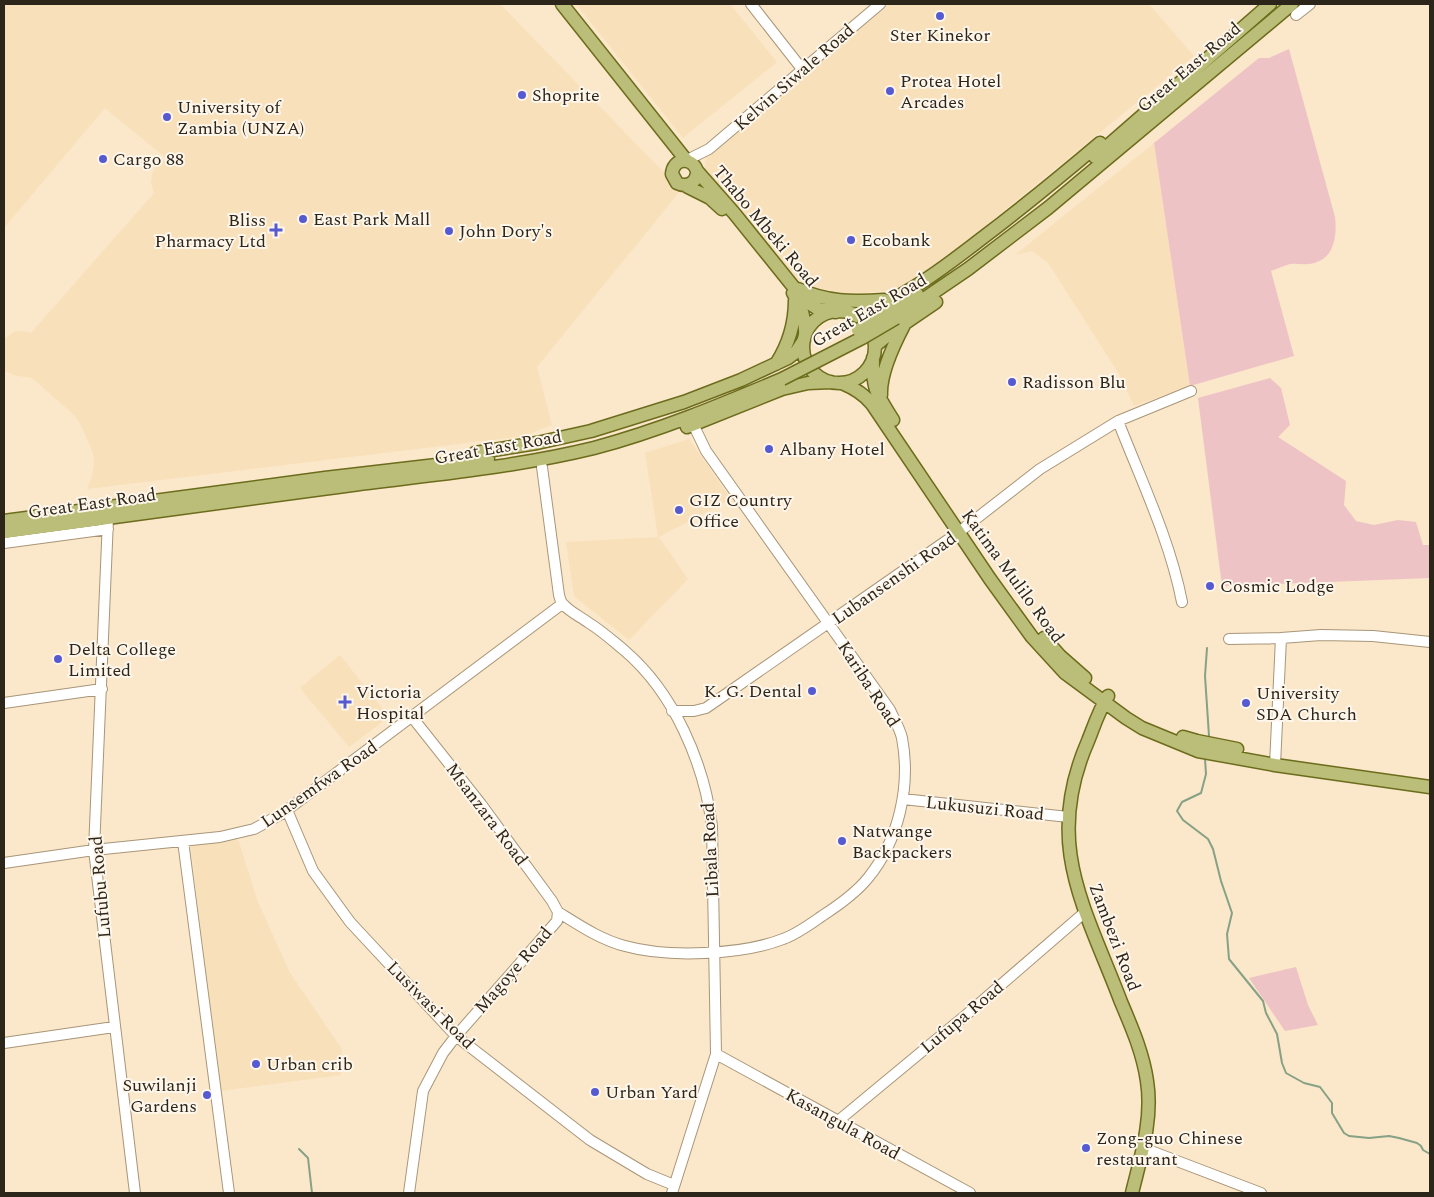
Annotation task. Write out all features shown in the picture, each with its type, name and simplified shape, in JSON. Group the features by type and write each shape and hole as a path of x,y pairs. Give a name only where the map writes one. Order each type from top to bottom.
{"main road":[{"name":"Thabo Mbeki Road","path":"562,4 692,165 734,213 795,291 806,327 804,338"},
{"name":"Great East Road","path":"874,352 888,334 895,313 1043,201 1270,4"},
{"name":"Great East Road","path":"4,532 108,524 355,485 592,439 632,428 687,409 779,371 895,313 968,269 1048,208 1261,29 1294,9"},
{"name":"Thabo Mbeki Road","path":"644,106 668,149 674,179 710,198 721,208 804,300 818,309 836,312"},
{"path":"672,169 679,161 692,165"},
{"name":"Thabo Mbeki Road","path":"684,185 689,185 696,179 692,165"},
{"path":"779,371 792,331 795,291 828,299 866,301 895,313 888,363 881,385 881,400"},
{"name":"Great East Road","path":"854,315 870,310 895,313"},
{"path":"836,312 854,315 869,327 874,340 874,352 864,373 854,380 837,383 820,378 807,364 803,352 804,338 808,329 823,315 836,312"},
{"name":"Great East Road","path":"779,371 796,352 804,338"},
{"name":"Katima Mulilo Road","path":"874,352 874,385 876,392 1032,637 1066,673 1106,699 1142,728 1198,751 1430,779"},
{"name":"Great East Road","path":"4,521 324,478 422,472 452,479 542,466 636,444 694,424 782,389 808,384 837,383"},
{"name":"Katima Mulilo Road","path":"837,383 857,390 866,396 963,529"},
{"name":"Zambezi Road","path":"1106,699 1076,772 1068,817 1072,868 1076,888 1134,1033 1144,1065 1149,1101 1147,1129 1132,1193"},
{"name":"Katima Mulilo Road","path":"1275,761 1430,787"}],"street":[{"path":"751,4 802,69"},
{"name":"Kelvin Siwale Road","path":"692,165 880,4"},
{"path":"1294,9 1310,4"},
{"name":"Lubansenshi Road","path":"672,711 694,711 706,708 963,529 1040,469 1118,421 1191,391"},
{"path":"1118,421 1155,514 1178,581 1182,602"},
{"name":"Kariba Road","path":"558,912 595,934 626,947 671,953 745,949 783,939 796,933 844,901 868,879 882,858 894,834 903,799 905,772 902,737 890,710 706,451 694,424"},
{"path":"542,466 559,595 562,604"},
{"path":"4,543 108,524"},
{"name":"Lufubu Road","path":"108,524 94,850 135,1193"},
{"name":"Libala Road","path":"562,604 601,631 627,653 665,696 700,770 708,800 712,826 716,1054 691,1138 673,1189"},
{"name":"Lunsemfwa Road","path":"4,863 94,850 220,837 254,829 287,810 562,604"},
{"path":"1229,639 1321,635 1364,636 1430,642"},
{"path":"1275,761 1281,638"},
{"path":"4,702 102,689"},
{"name":"Msanzara Road","path":"412,717 481,804 552,901 558,912"},
{"name":"Lukusuzi Road","path":"903,799 1068,817"},
{"name":"Lusiwasi Road","path":"287,810 314,871 350,922 456,1036 590,1140 673,1189"},
{"path":"183,841 229,1193"},
{"name":"Magoye Road","path":"409,1193 423,1091 443,1053 557,921 558,912"},
{"name":"Lufupa Road","path":"838,1120 966,1014 1084,912"},
{"path":"4,1043 114,1027"},
{"name":"Kasangula Road","path":"716,1054 970,1193"},
{"path":"1144,1148 1261,1193"}],"shaded area":[{"path":"4,4 500,4 681,190 537,367 552,425 524,436 87,489 94,463 93,453 81,425 75,416 32,378 13,375 5,371 4,339 15,331 31,333 154,193 151,183 152,174 156,166 167,159 105,108 4,228"},
{"path":"576,4 730,4 777,62 683,138"},
{"path":"887,4 1149,4 1194,56 948,256 920,275 904,285 885,291 863,293 826,292 799,280 782,263 704,174 706,156 707,153 799,79"},
{"path":"1289,49 1335,217 1334,243 1328,255 1317,262 1290,264 1271,271 1294,356 1190,386 1154,143 1259,58 1269,58"},
{"path":"1154,143 1190,386 1134,406 1119,374 1048,263 1032,251 1015,255"},
{"path":"1270,378 1281,388 1290,425 1278,437 1346,481 1344,505 1356,521 1374,525 1398,520 1416,522 1423,545 1430,545 1430,578 1222,586 1198,398"},
{"path":"689,439 731,499 659,537 688,579 629,640 574,596 566,542 658,537 645,453"},
{"name":"Victoria Hospital","path":"340,655 389,717 349,747 300,688"},
{"path":"232,836 239,842 258,902 290,973 342,1049 341,1075 221,1091 190,842"},
{"path":"1296,967 1308,1005 1318,1025 1285,1031 1249,978"}],"waterway":[{"path":"1207,648 1205,676 1209,736"},
{"path":"1205,759 1206,774 1201,793 1182,802 1177,811 1183,820 1208,839 1213,849 1232,913 1227,934 1229,959 1263,1001 1266,1013 1277,1034 1282,1063 1286,1073 1304,1083 1320,1087 1332,1103 1332,1113 1344,1133 1349,1136 1369,1138 1389,1136 1399,1138 1417,1143 1430,1154"},
{"path":"299,1149 308,1158 312,1193"}],"place":[{"name":"Ster Kinekor","path":"940,16"},
{"name":"Protea Hotel Arcades","path":"890,91"},
{"name":"Shoprite","path":"522,95"},
{"name":"University of Zambia (UNZA)","path":"167,117"},
{"name":"Cargo 88","path":"103,159"},
{"name":"East Park Mall","path":"303,219"},
{"name":"Bliss Pharmacy Ltd","path":"276,230"},
{"name":"John Dory's","path":"449,231"},
{"name":"Ecobank","path":"851,240"},
{"name":"Radisson Blu","path":"1012,382"},
{"name":"Albany Hotel","path":"769,449"},
{"name":"GIZ Country Office","path":"679,510"},
{"name":"Cosmic Lodge","path":"1210,586"},
{"name":"Delta College Limited","path":"58,659"},
{"name":"K. G. Dental","path":"812,691"},
{"name":"Victoria Hospital","path":"345,702"},
{"name":"University SDA Church","path":"1246,703"},
{"name":"Natwange Backpackers","path":"842,841"},
{"name":"Urban crib","path":"256,1064"},
{"name":"Urban Yard","path":"595,1092"},
{"name":"Suwilanji Gardens","path":"207,1095"},
{"name":"Zong-guo Chinese restaurant","path":"1086,1148"}]}
